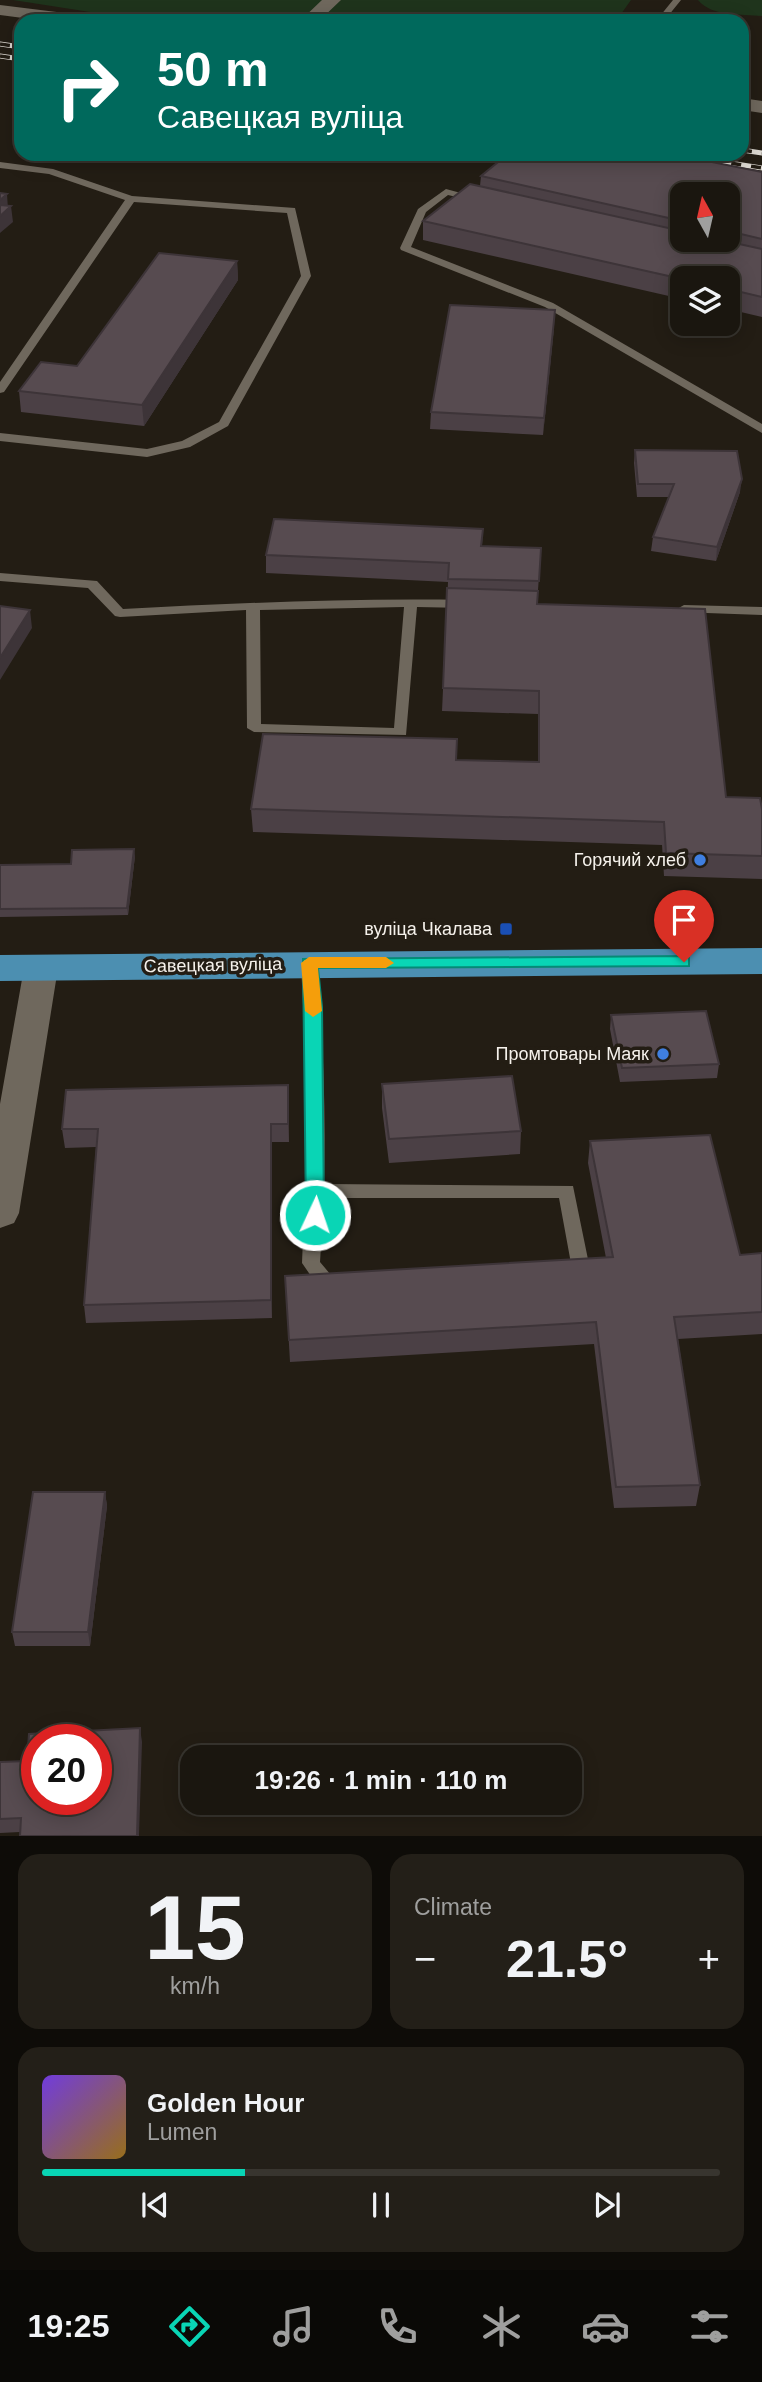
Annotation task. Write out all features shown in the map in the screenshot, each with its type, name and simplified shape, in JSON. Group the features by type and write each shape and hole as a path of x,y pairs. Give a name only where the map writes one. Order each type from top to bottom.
{"highway":[{"name":"Савецкая вуліца","path":"0,968 309,963 762,961"}],"street":[{"path":"317,14 332,0"},
{"path":"0,10 32,14"},
{"path":"0,1213 41,968"}],"lane":[{"path":"666,14 677,0"},
{"path":"0,165 50,172 131,199 291,210 306,276 225,424 186,444 147,453 0,438"},
{"path":"485,201 446,192 422,211 405,248 549,304 762,429"},
{"path":"0,390 131,199"},
{"path":"0,577 92,584 120,613 253,606 479,604"},
{"path":"253,606 254,728 401,732 411,603"},
{"path":"670,609 762,611"},
{"path":"309,963 313,1007 317,1191 311,1263 329,1287 355,1286"},
{"path":"317,1191 567,1191 582,1274 555,1275"}],"green space":[{"path":"13,0 631,0 621,14 103,14"},
{"path":"698,0 762,0 762,16 719,12"}],"building":[{"path":"499,161 707,161 762,172 762,239 740,234 740,182 670,182 670,218 481,176"},
{"path":"470,184 670,228 670,252 740,252 740,244 762,249 762,297 740,292 740,266 670,266 670,276 423,221"},
{"path":"0,205 11,206 0,216"},
{"path":"159,253 237,261 142,405 19,391 41,362 77,366"},
{"path":"450,305 555,310 544,418 431,412"},
{"path":"635,450 737,451 742,479 717,547 653,537 674,484 638,484"},
{"path":"274,519 483,529 481,546 541,548 539,581 448,579 449,563 266,555"},
{"path":"447,588 538,591 537,604 705,609 726,797 760,798 762,856 666,853 664,822 251,809 263,734 457,739 456,760 539,762 539,691 443,688"},
{"path":"0,606 30,610 0,658"},
{"path":"134,849 127,908 0,909 0,865 71,864 72,850"},
{"name":"Промтовары Маяк","path":"706,1011 719,1064 622,1068 611,1015"},
{"path":"512,1076 521,1131 389,1139 382,1084"},
{"path":"288,1085 288,1124 271,1124 271,1300 84,1305 98,1129 62,1129 66,1090"},
{"path":"710,1135 740,1255 762,1253 762,1312 674,1317 700,1485 616,1487 596,1322 289,1340 285,1276 613,1257 590,1141"},
{"path":"33,1492 105,1492 88,1632 12,1632"},
{"path":"140,1728 137,1836 20,1836 21,1818 0,1819 0,1762 21,1761 21,1815 112,1815 112,1730"}],"railway":[{"path":"0,44 14,46"},
{"path":"0,56 14,58"},
{"path":"749,151 762,153"},
{"path":"717,161 762,168"}],"slow traffic":[{"path":"313,1011 309,963 386,963"}],"place":[{"name":"Горячий хлеб","path":"700,860"},
{"name":"вуліца Чкалава","path":"506,929"},
{"name":"Промтовары Маяк","path":"663,1054"}],"route":[{"path":"315,1215 317,1191 313,1007 309,963 684,962"}]}
